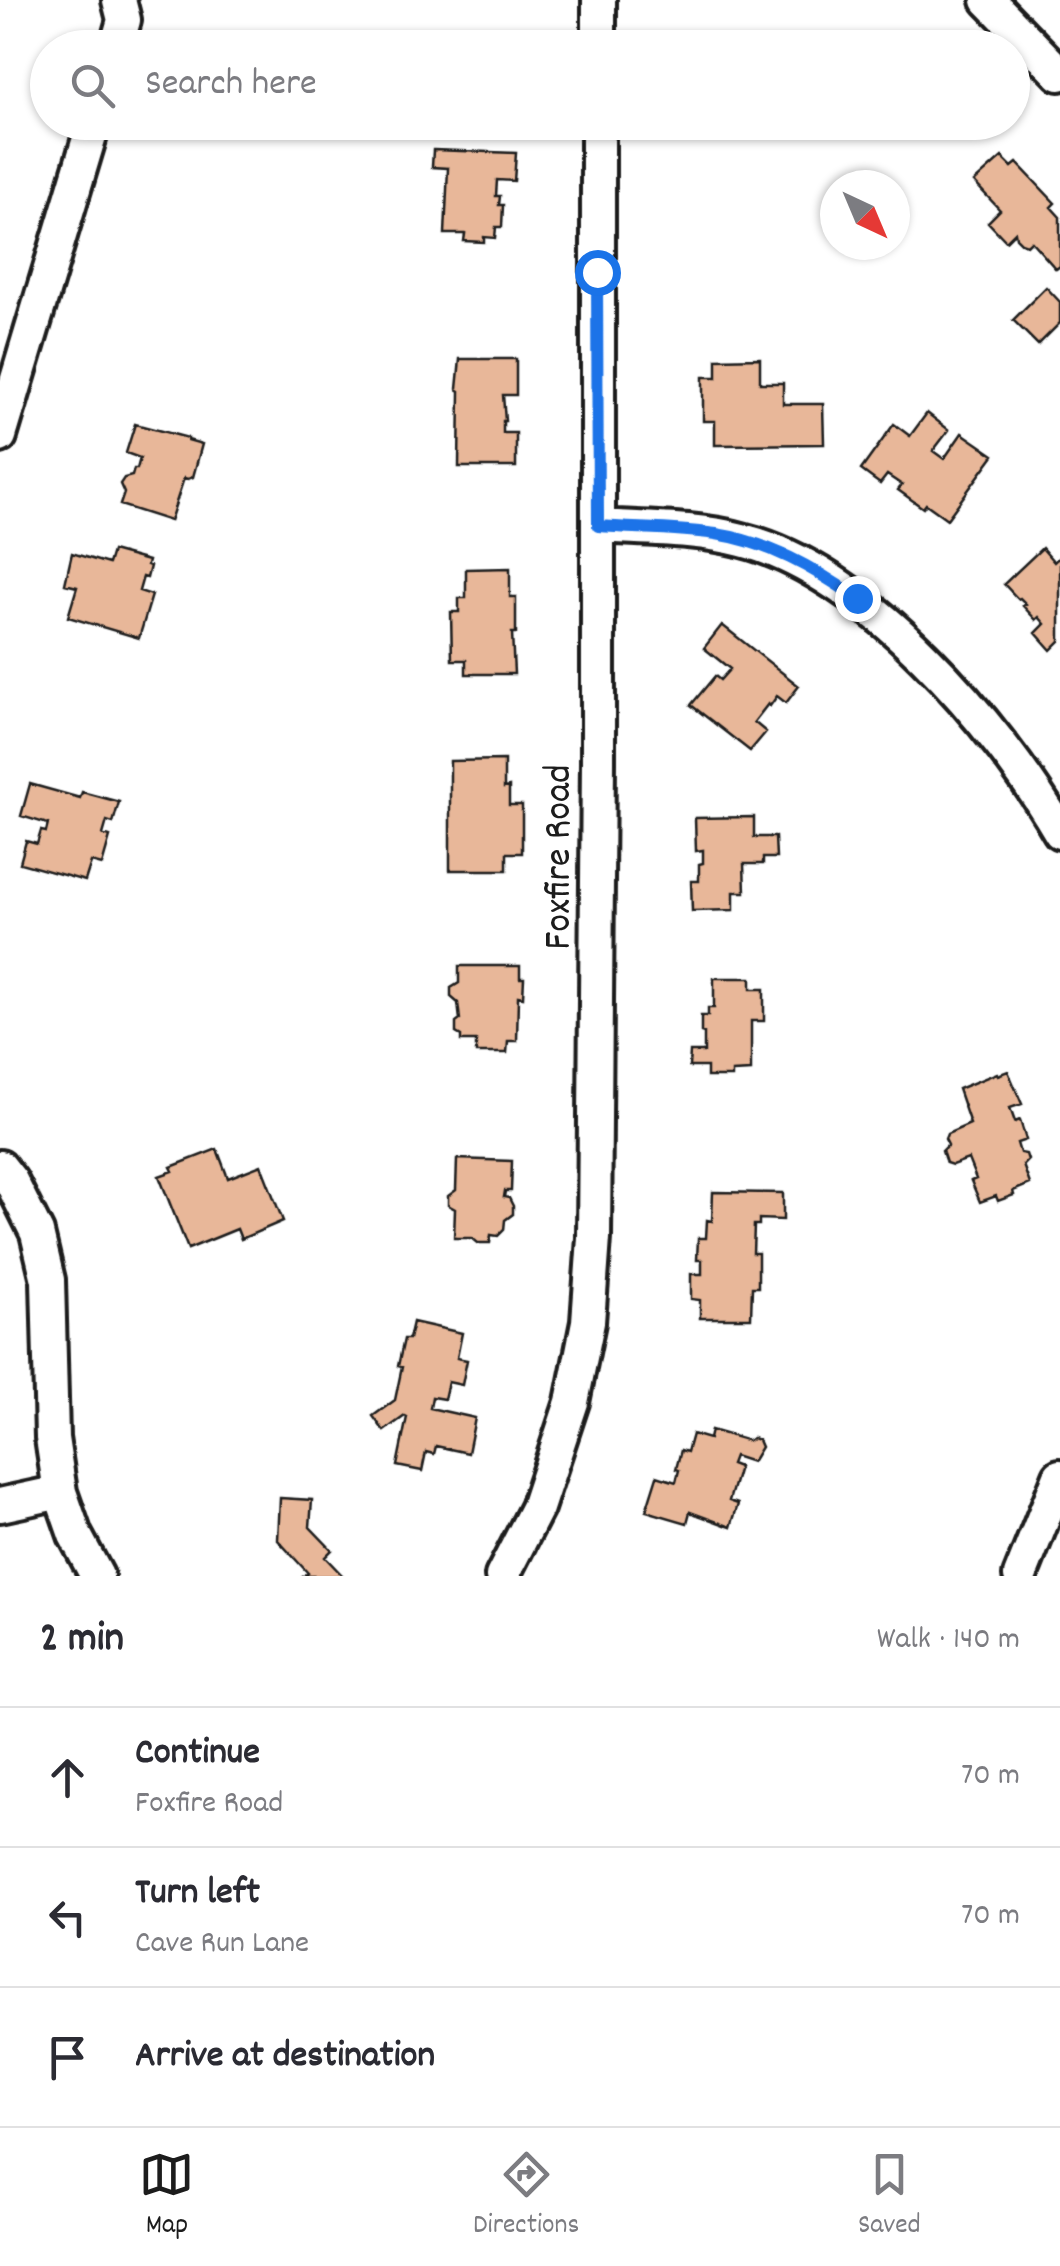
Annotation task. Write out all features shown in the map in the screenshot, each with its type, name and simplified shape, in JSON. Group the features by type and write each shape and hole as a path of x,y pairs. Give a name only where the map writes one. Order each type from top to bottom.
{"street":[{"path":"119,0 124,20 121,30"},
{"path":"599,30 600,0"},
{"path":"988,0 1017,30"},
{"path":"1030,43 1060,74"},
{"path":"0,436 89,140"},
{"name":"Foxfire Road","path":"502,1576 537,1508 572,1402 588,1322 594,1238 598,140"},
{"path":"598,526 715,534 744,540 804,564 831,580 906,640 954,690 1026,776 1060,832"},
{"path":"0,1167 12,1181 37,1233 48,1280 52,1438 60,1492 75,1535 97,1576"},
{"path":"1020,1576 1060,1476"},
{"path":"0,1505 60,1492"}],"building":[{"path":"433,150 516,153 514,181 497,180 496,196 500,196 499,205 503,205 502,227 496,227 495,238 464,241 465,234 445,234 448,168 432,167"},
{"path":"1002,157 1012,167 1017,163 1055,203 1051,207 1060,217 1060,266 1056,269 1031,241 1027,245 1021,243 1015,232 1006,241 988,222 1000,210 974,182"},
{"path":"1046,287 1060,302 1060,323 1038,345 1013,320"},
{"path":"760,358 760,383 783,383 783,404 823,404 824,444 715,445 715,421 703,421 703,377 717,377 717,359"},
{"path":"460,359 516,359 516,395 503,395 503,433 516,433 516,467 459,467"},
{"path":"927,413 949,430 933,451 944,459 962,433 994,455 947,519 898,490 902,485 887,475 880,484 861,470 894,424 910,436"},
{"path":"135,424 202,444 193,477 184,478 170,521 120,505 124,493 120,484 132,476 140,458 126,453"},
{"path":"1042,548 1054,562 1060,560 1060,641 1051,650 1036,633 1045,624 1039,617 1036,620 1023,606 1026,604 1004,584"},
{"path":"112,551 148,561 150,566 139,591 152,595 139,638 68,617 77,587 65,584 72,553 108,564"},
{"path":"510,568 510,597 516,597 516,633 512,633 514,674 466,674 466,660 452,660 451,612 459,612 459,598 466,598 466,569"},
{"path":"722,625 799,686 786,703 777,696 754,722 766,732 750,751 691,705 715,676 720,680 730,669 704,648"},
{"path":"504,760 504,788 509,787 509,805 522,805 522,853 507,853 507,870 450,870 450,761"},
{"path":"30,784 80,798 82,792 119,802 113,823 107,821 103,835 110,837 102,865 91,862 85,881 20,863 26,841 37,844 48,824 21,816"},
{"path":"754,817 754,837 775,837 776,858 763,858 763,864 744,864 745,892 734,892 734,910 692,911 691,881 699,881 699,864 703,863 703,850 696,851 695,818"},
{"path":"459,966 520,966 520,978 524,978 523,997 518,996 517,1041 508,1041 507,1053 476,1053 476,1041 461,1041 456,1033 460,1020 451,988 459,983"},
{"path":"714,978 751,978 751,989 764,989 764,1021 751,1021 751,1071 732,1072 732,1077 707,1077 707,1067 689,1067 690,1052 704,1052 701,1016 708,1016 708,1008 714,1008"},
{"path":"1008,1071 1022,1104 1010,1108 1015,1122 1020,1120 1026,1140 1017,1143 1028,1160 1023,1165 1030,1184 998,1201 996,1196 980,1202 971,1181 976,1179 968,1159 952,1165 946,1163 942,1151 948,1145 947,1134 970,1124 958,1089"},
{"path":"217,1149 228,1178 261,1165 283,1221 241,1239 237,1229 188,1249 159,1176 173,1171 171,1167"},
{"path":"457,1159 512,1161 511,1191 505,1191 504,1197 509,1198 513,1214 505,1220 504,1230 498,1236 491,1235 490,1243 454,1238 455,1209 448,1205 448,1196 456,1190"},
{"path":"713,1192 783,1193 783,1220 759,1219 759,1225 754,1225 758,1287 752,1287 751,1318 700,1318 700,1300 691,1299 691,1274 702,1274 702,1260 697,1260 698,1238 706,1238 707,1220 712,1221"},
{"path":"413,1322 462,1333 457,1358 467,1360 462,1385 448,1382 444,1399 432,1397 430,1408 475,1418 468,1453 436,1446 434,1454 426,1452 422,1471 397,1466 407,1417 384,1431 373,1416 395,1400 404,1339 409,1339"},
{"path":"711,1430 749,1441 753,1438 761,1447 752,1462 734,1456 731,1464 739,1467 729,1501 738,1504 731,1527 690,1512 687,1523 646,1511 657,1476 676,1482 681,1450 687,1452 692,1434 709,1439"},
{"path":"280,1498 312,1500 310,1527 332,1550 325,1557 343,1576 304,1576 308,1573 278,1540"}],"route":[{"path":"597,272 598,526 715,534 744,540 804,564 857,598"}]}
